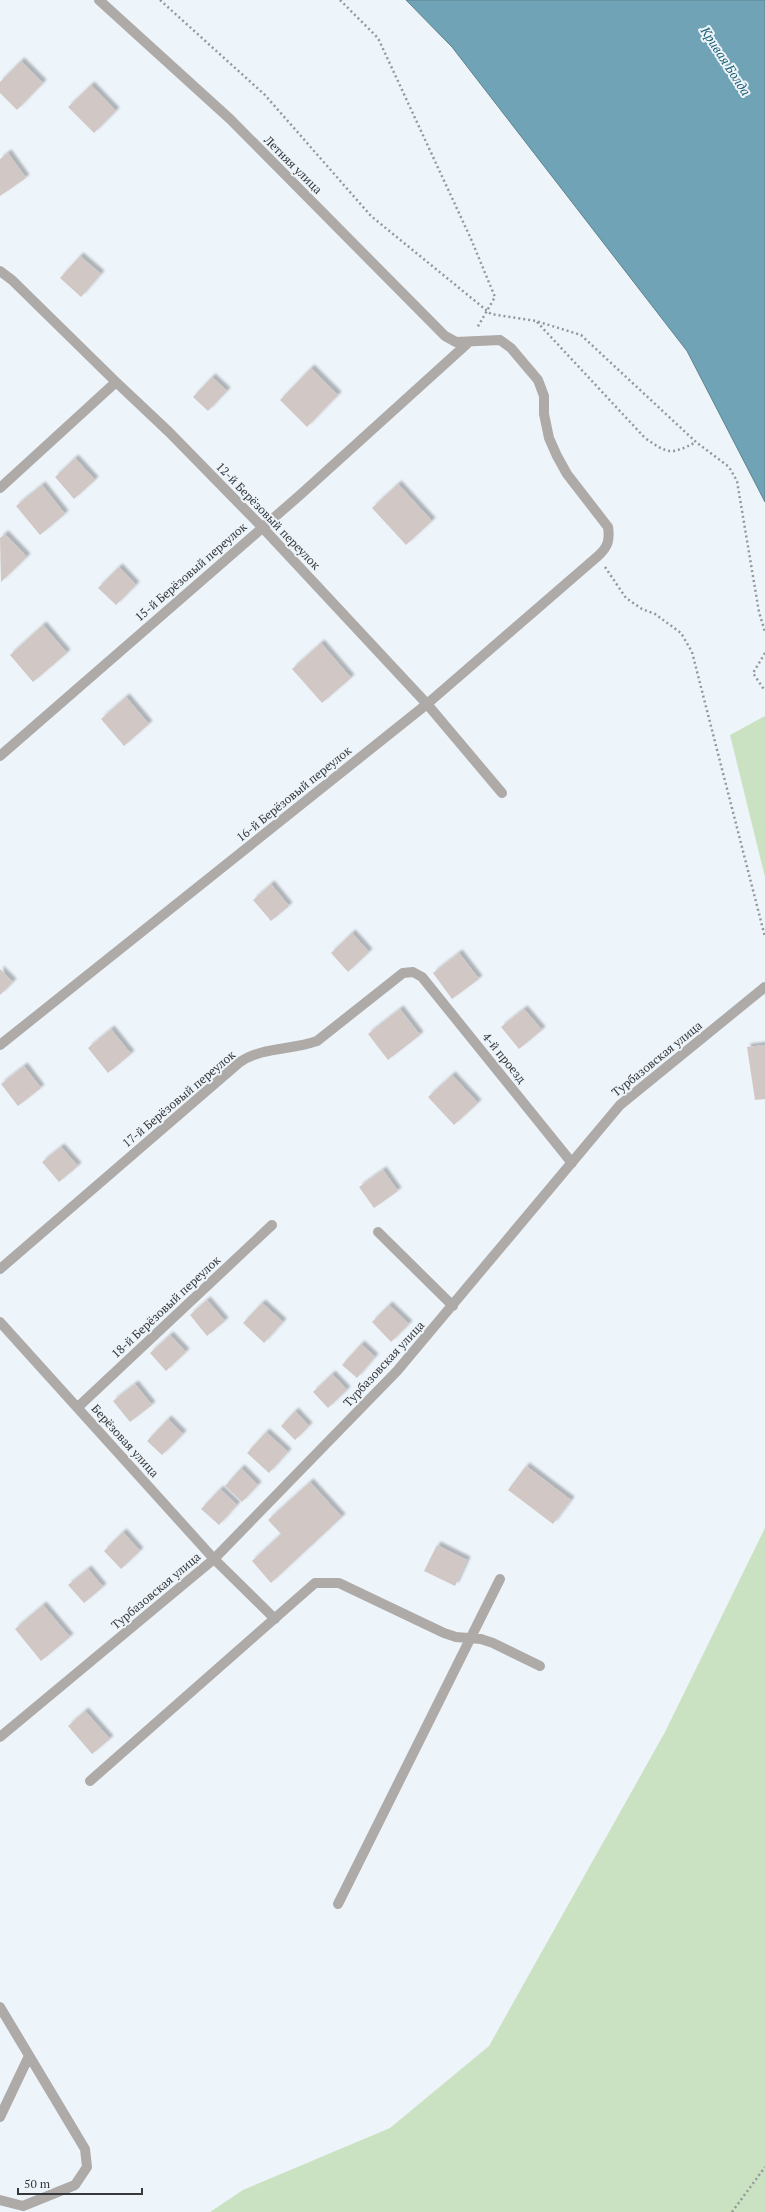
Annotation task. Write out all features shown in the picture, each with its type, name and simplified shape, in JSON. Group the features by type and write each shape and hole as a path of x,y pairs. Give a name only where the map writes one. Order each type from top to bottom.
{"street":[{"name":"Летняя улица","path":"98,0 230,120 445,336 456,342 500,340 511,348 538,380 544,396 544,414 549,438 557,456 567,474 608,527 608,544 598,556"},
{"name":"12-й Берёзовый переулок","path":"0,271 12,280 169,432 262,527 427,704 502,793"},
{"name":"15-й Берёзовый переулок","path":"0,756 306,490 469,342"},
{"path":"0,488 116,382"},
{"name":"16-й Берёзовый переулок","path":"0,1045 427,704 598,556"},
{"name":"4-й проезд","path":"413,972 422,977 572,1163"},
{"name":"17-й Берёзовый переулок","path":"0,1269 240,1062 258,1053 300,1047 317,1041 403,973 413,972"},
{"name":"Турбазовская улица","path":"0,1737 214,1560 397,1371 620,1105 765,987"},
{"name":"18-й Берёзовый переулок","path":"78,1407 272,1225"},
{"path":"378,1232 453,1306"},
{"name":"Берёзовая улица","path":"0,1322 214,1560 275,1619"},
{"path":"338,1904 500,1579"},
{"path":"90,1781 316,1583 339,1583 444,1633 470,1639 481,1639 493,1642 540,1666"},
{"path":"0,2007 85,2148 87,2167 75,2185 23,2206 0,2200"},
{"path":"0,2117 29,2056"}],"path":[{"path":"160,0 265,95 371,216 491,314 536,321 581,335 696,442 729,467 737,481 759,612 765,632"},
{"path":"340,0 378,38 382,45 471,239 495,297 486,310 469,342"},
{"path":"536,321 645,438 661,449 677,452 696,442"},
{"path":"598,556 626,598 642,609 655,614 681,633 692,652 765,937"},
{"path":"765,653 753,673 765,692"},
{"path":"732,2212 765,2167"}],"green space":[{"path":"765,716 765,877 730,735"},
{"path":"765,1528 765,2212 210,2212 243,2190 390,2128 489,2046 665,1732"}],"water":[{"name":"Кривая Болда","path":"406,0 765,0 765,502 687,351 452,47"}],"building":[{"path":"21,61 43,83 17,110 0,93 0,82"},
{"path":"91,85 116,111 94,133 68,107"},
{"path":"8,153 26,178 0,196 0,159"},
{"path":"80,256 101,274 81,297 60,278"},
{"path":"311,368 338,395 307,427 280,400"},
{"path":"212,377 227,391 208,411 193,397"},
{"path":"75,458 95,480 74,499 55,477"},
{"path":"398,484 432,521 406,545 372,508"},
{"path":"42,485 65,514 40,535 16,506"},
{"path":"5,534 27,557 1,582 0,538"},
{"path":"119,567 136,585 116,605 98,588"},
{"path":"43,625 67,653 33,682 10,655"},
{"path":"321,643 351,678 322,703 292,669"},
{"path":"126,697 149,724 124,746 101,719"},
{"path":"271,884 289,906 271,921 253,900"},
{"path":"352,933 369,952 348,972 331,953"},
{"path":"459,953 479,979 452,999 433,973"},
{"path":"0,969 13,982 0,995"},
{"path":"400,1009 420,1035 388,1060 368,1034"},
{"path":"524,1009 542,1030 519,1049 501,1027"},
{"path":"111,1029 131,1054 108,1073 88,1048"},
{"path":"765,1045 765,1099 755,1100 747,1047"},
{"path":"24,1066 41,1088 18,1106 1,1084"},
{"path":"452,1075 478,1103 454,1125 428,1097"},
{"path":"61,1147 78,1166 59,1182 42,1162"},
{"path":"383,1170 398,1191 374,1208 359,1187"},
{"path":"207,1300 225,1321 207,1336 190,1315"},
{"path":"262,1303 283,1322 264,1343 243,1323"},
{"path":"389,1305 409,1324 391,1342 372,1322"},
{"path":"170,1335 186,1352 166,1371 150,1353"},
{"path":"361,1344 375,1357 357,1378 342,1365"},
{"path":"332,1374 347,1390 328,1408 313,1392"},
{"path":"135,1384 152,1405 130,1422 113,1401"},
{"path":"295,1411 309,1426 295,1440 281,1426"},
{"path":"168,1419 183,1434 162,1455 147,1441"},
{"path":"266,1432 288,1452 269,1473 247,1453"},
{"path":"526,1466 571,1500 553,1524 508,1490"},
{"path":"241,1468 258,1485 242,1502 225,1486"},
{"path":"310,1482 342,1517 271,1583 252,1561 281,1534 268,1520"},
{"path":"220,1489 237,1505 219,1525 201,1509"},
{"path":"123,1532 140,1551 121,1569 104,1551"},
{"path":"437,1545 467,1560 455,1586 424,1571"},
{"path":"88,1569 103,1587 84,1603 68,1585"},
{"path":"43,1605 70,1637 41,1661 15,1629"},
{"path":"85,1711 110,1739 92,1754 68,1726"}]}
